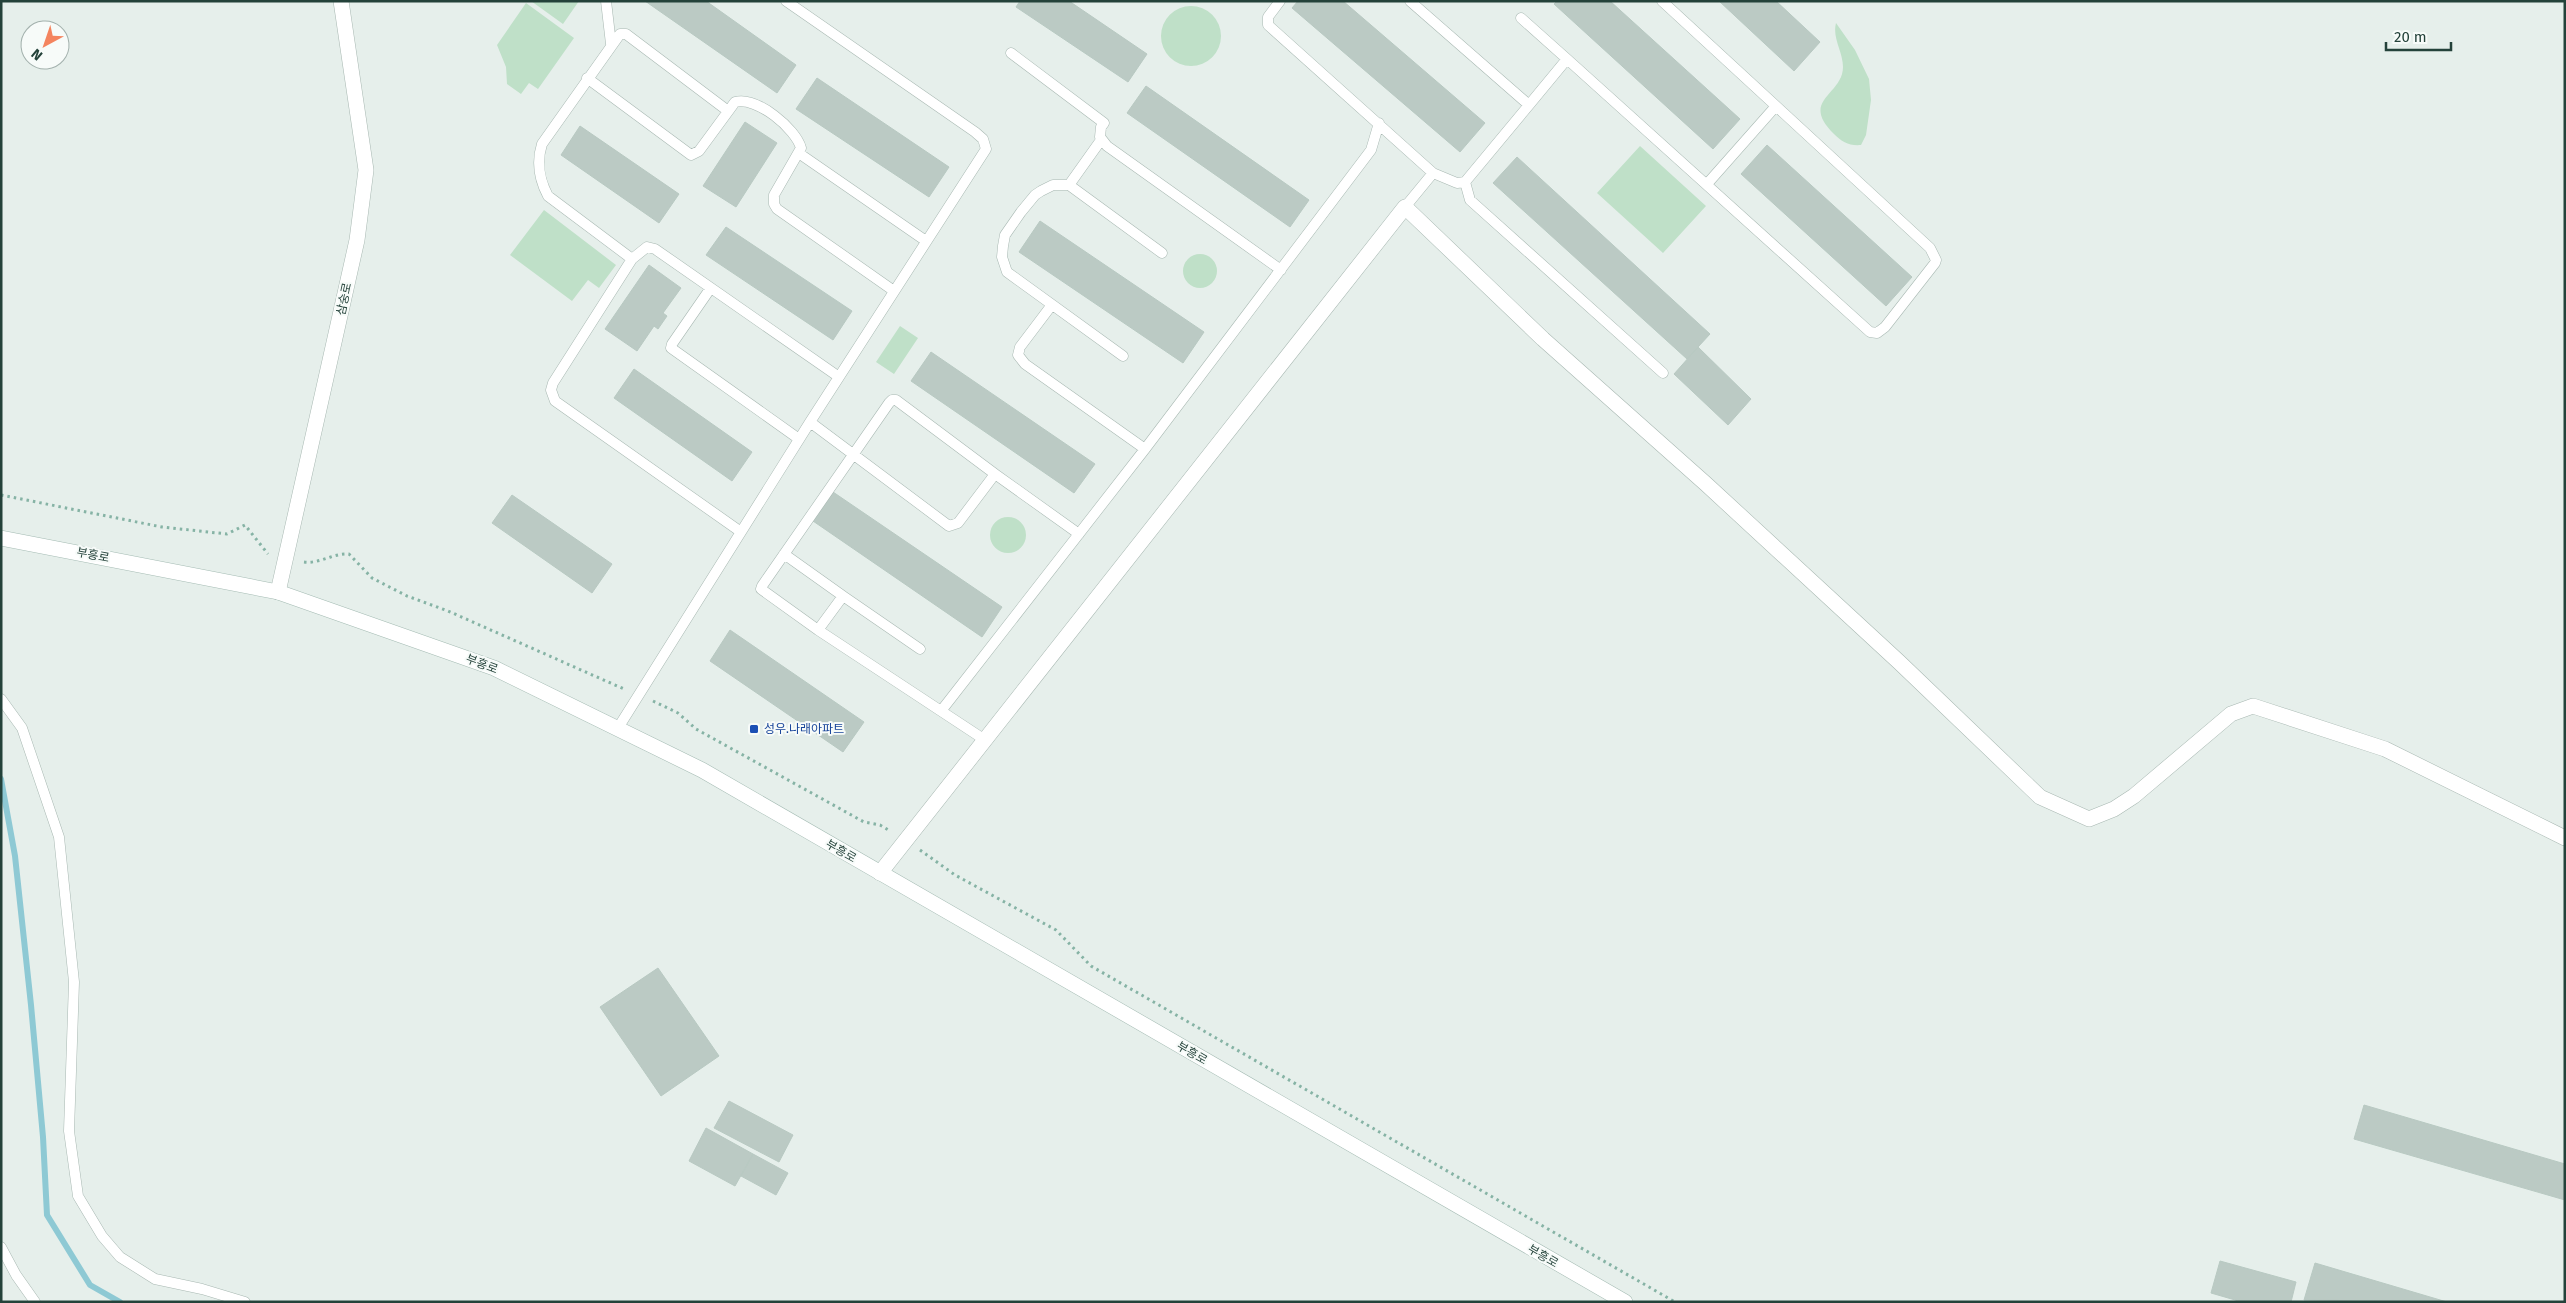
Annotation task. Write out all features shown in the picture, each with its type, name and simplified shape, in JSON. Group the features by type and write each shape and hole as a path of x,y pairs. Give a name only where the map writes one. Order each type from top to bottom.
{"street":[{"name":"삼숭로","path":"278,592 356,240 366,170 341,1"},
{"path":"880,873 1405,207 1543,339 1706,484 1899,662 2040,797 2089,819 2114,809 2183,757 2231,714 2253,706 2385,749 2565,838"},
{"name":"부흥로","path":"1,538 278,592 494,668 702,770 1625,1302"}],"lane":[{"path":"606,1 611,44"},
{"path":"618,728 799,439 986,149 986,143 974,132 786,1"},
{"path":"1280,1 1268,17 1268,25 1434,173 1457,183 1465,182 1567,59"},
{"path":"1410,1 1529,104"},
{"path":"1521,18 1865,329 1877,333 1885,327 1932,269 1936,260 1934,254 1841,164 1662,1"},
{"path":"632,259 548,196 541,183 538,156 542,144 611,44 620,34 626,34 728,111"},
{"path":"1011,53 1104,122 1100,132 1101,140 1069,185"},
{"path":"587,78 691,155 699,151 736,102 746,101 771,114 796,135 801,146 800,154 774,195 774,204 777,209 894,291"},
{"path":"1706,184 1776,106"},
{"path":"941,711 1145,449 1371,150 1379,122"},
{"path":"1101,140 1280,270"},
{"path":"800,154 926,241"},
{"path":"1405,207 1434,173"},
{"path":"1465,182 1470,200 1663,373"},
{"path":"1123,356 1051,306 1007,272 1002,257 1008,231 1035,195 1053,185 1069,185 1162,253"},
{"path":"741,532 555,401 552,395 553,383 632,259 647,247 655,249 839,377"},
{"path":"710,289 672,344 672,348 799,439"},
{"path":"1051,306 1020,347 1018,355 1026,364 1145,449"},
{"path":"985,740 818,630 762,591 762,586 889,403 896,400 1079,534"},
{"path":"810,422 949,526 958,523 995,474"},
{"path":"784,554 920,649"},
{"path":"818,630 842,596"},
{"path":"1,699 22,728 59,837 74,982 69,1130 78,1196 102,1236 120,1256 141,1270 155,1278 202,1289 244,1302"},
{"path":"1,1247 16,1275 35,1302"}],"green space":[{"path":"531,1 579,1 563,24"},
{"path":"526,3 574,38 538,89 529,83 521,94 507,84 506,67 497,45"},
{"path":"1191,6 1207,11 1212,15 1216,20 1221,36 1216,52 1212,57 1207,61 1191,66 1175,61 1170,57 1166,52 1161,36 1166,20 1170,15 1175,11"},
{"path":"1836,23 1855,50 1869,79 1871,100 1866,135 1861,145 1849,144 1840,139 1824,123 1821,113 1821,105 1837,84 1843,67 1835,34"},
{"path":"1640,146 1706,206 1663,253 1597,193"},
{"path":"544,210 616,265 599,288 588,280 572,301 510,255"},
{"path":"1200,254 1212,259 1217,271 1212,283 1200,288 1188,283 1183,271 1188,259"},
{"path":"900,326 918,338 894,374 876,362"},
{"path":"1008,517 1015,518 1021,522 1025,528 1025,542 1021,548 1015,552 1008,553 1001,552 995,548 991,542 990,535 991,528 995,522 1001,518"}],"building":[{"path":"645,1 706,1 796,65 777,93"},
{"path":"1020,1 1069,1 1147,54 1128,82 1016,7"},
{"path":"1298,1 1343,1 1485,123 1460,152 1292,8"},
{"path":"1557,1 1610,1 1740,119 1713,149 1554,4"},
{"path":"1719,1 1776,1 1820,42 1794,71"},
{"path":"817,78 949,167 929,197 796,109"},
{"path":"1146,86 1309,200 1290,227 1127,113"},
{"path":"745,122 777,143 736,207 703,186"},
{"path":"580,126 679,194 659,223 561,155"},
{"path":"1767,145 1912,277 1886,306 1741,174"},
{"path":"1517,157 1710,334 1687,359 1493,183"},
{"path":"1040,221 1204,332 1183,363 1019,252"},
{"path":"726,227 852,311 833,340 706,255"},
{"path":"649,265 681,288 663,313 667,316 658,329 654,326 637,351 605,329"},
{"path":"1698,347 1751,399 1728,425 1674,374"},
{"path":"931,352 1095,464 1074,493 911,381"},
{"path":"634,369 752,452 732,481 614,398"},
{"path":"833,492 1002,607 982,637 813,521"},
{"path":"512,495 612,564 592,593 492,523"},
{"path":"730,630 864,722 843,752 710,661"},
{"path":"658,968 719,1056 661,1096 600,1007"},
{"path":"729,1101 793,1135 779,1162 714,1128"},
{"path":"2364,1105 2565,1164 2565,1200 2354,1139"},
{"path":"706,1128 753,1154 735,1186 689,1161"},
{"path":"753,1154 788,1173 776,1195 741,1176"},
{"path":"2220,1261 2296,1282 2291,1302 2242,1302 2211,1293"},
{"path":"2315,1263 2447,1302 2304,1300"}],"waterway":[{"path":"1,779 15,856 31,1005 43,1137 47,1215 90,1285 120,1302"}],"place":[{"name":"성우.나래아파트","path":"754,729"}]}
